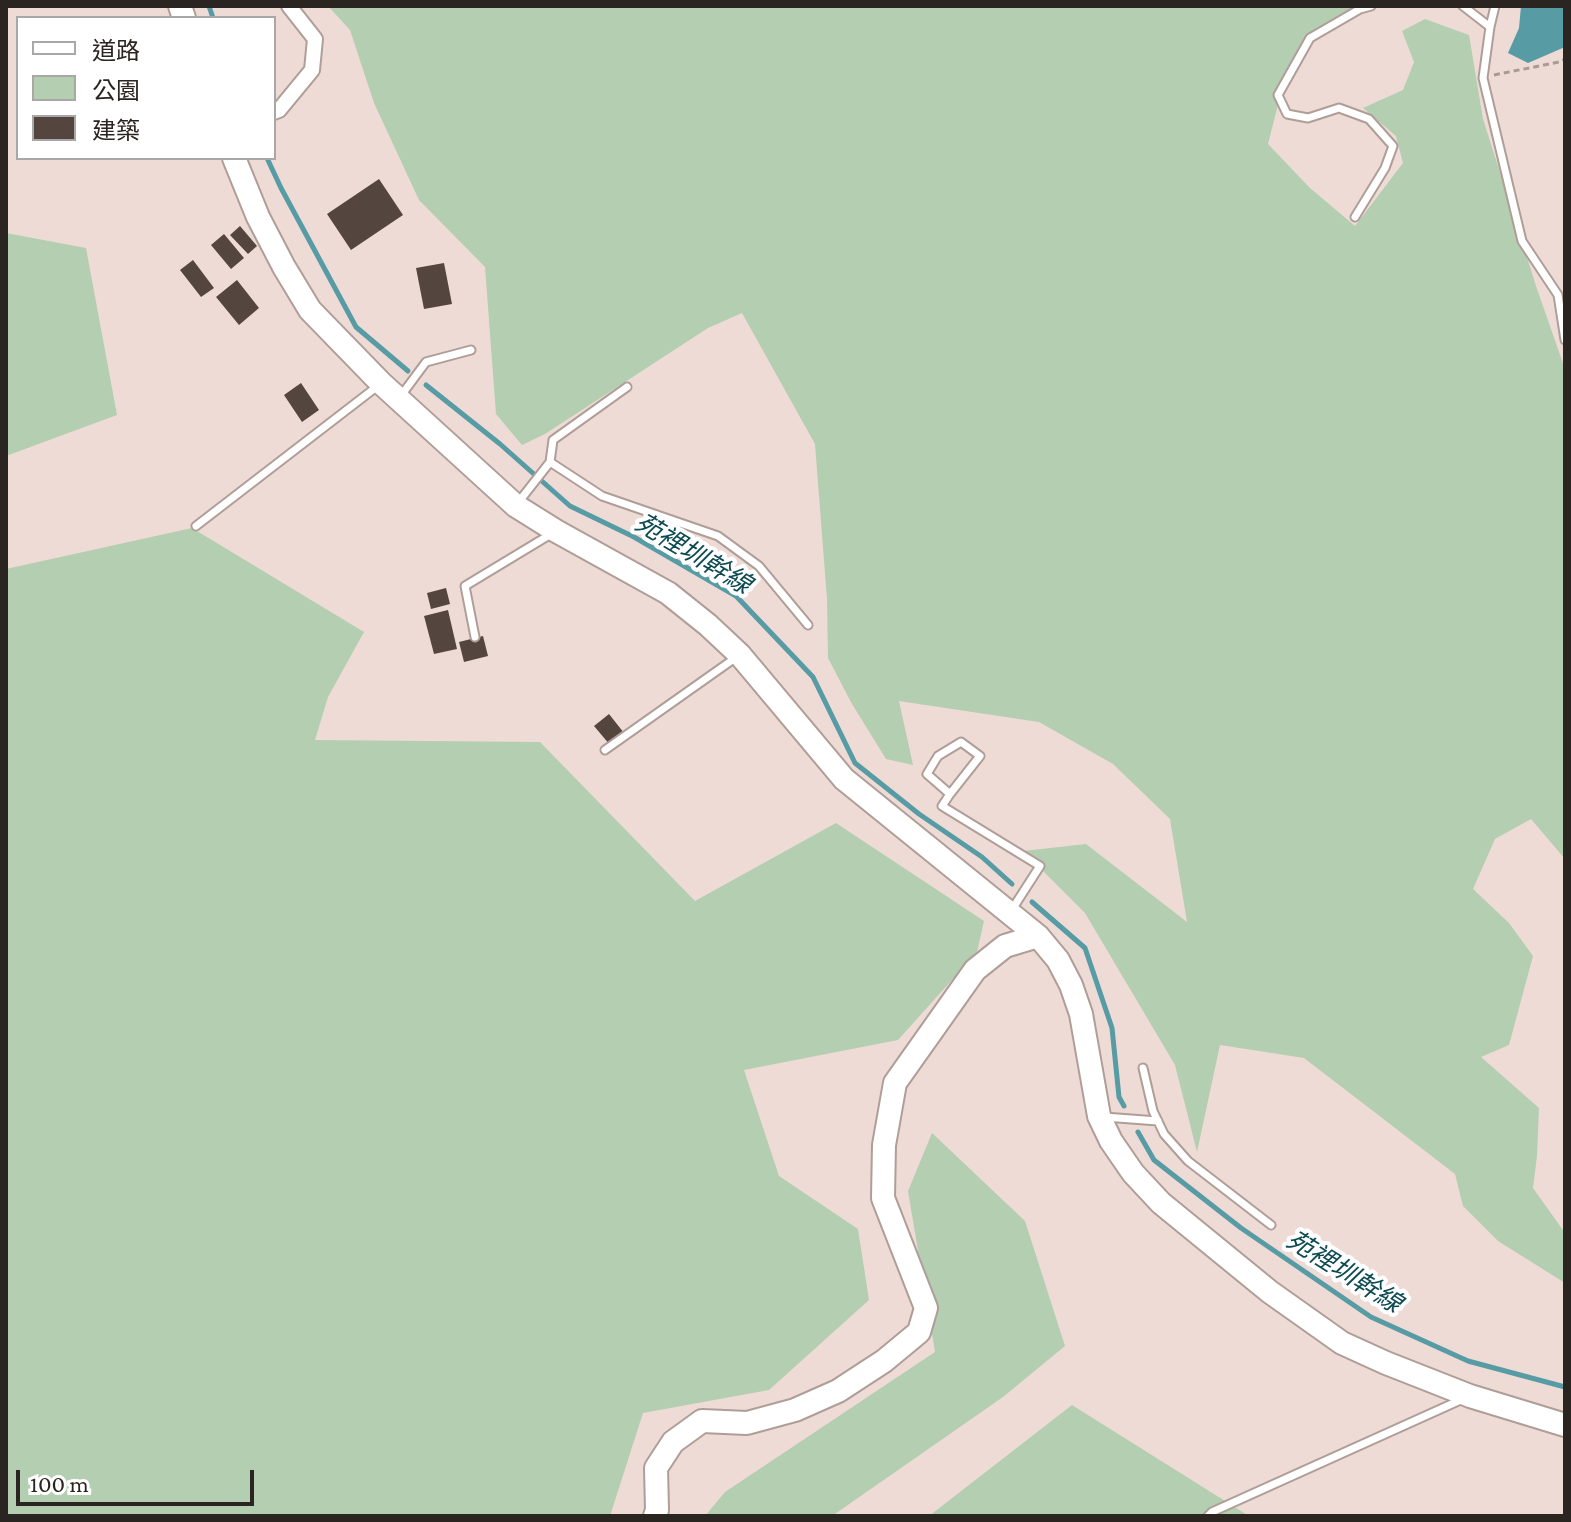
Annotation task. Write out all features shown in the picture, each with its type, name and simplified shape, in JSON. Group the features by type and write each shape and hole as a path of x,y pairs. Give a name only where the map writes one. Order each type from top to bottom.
{"street":[{"path":"276,111 312,70 315,39 289,6"},
{"path":"235,160 258,217 310,310 381,383 516,506 668,593 708,625 740,655 844,779 1038,936 1058,960 1081,1014 1099,1116 1111,1141 1133,1173 1161,1203 1270,1292 1342,1343 1470,1396 1565,1425"},
{"path":"655,1516 656,1468 673,1442 702,1421 747,1423 795,1410 838,1391 884,1361 919,1332 926,1308 883,1198 884,1145 895,1083 975,970 1005,946 1038,936"}],"lane":[{"path":"1355,217 1385,168 1393,146 1369,119 1339,108 1308,118 1287,114 1278,95 1310,38 1360,9 1371,6"},
{"path":"1463,6 1490,27"},
{"path":"1495,6 1483,78 1522,241 1558,295 1565,340"},
{"path":"398,398 426,362 471,350"},
{"path":"196,526 381,383"},
{"path":"516,506 550,462 553,440 627,387"},
{"path":"550,462 602,496 718,536 759,566 808,625"},
{"path":"475,637 465,586 556,531"},
{"path":"605,750 740,655"},
{"path":"950,794 927,774 938,756 961,742 980,756 942,806 1040,866 1010,913"},
{"path":"1143,1068 1153,1111 1164,1134 1188,1161 1271,1225"},
{"path":"1099,1116 1158,1121"},
{"path":"1208,1516 1470,1396"}],"path":[{"path":"1483,78 1565,59"}],"green space":[{"path":"328,6 1355,6 1310,33 1280,97 1268,144 1310,188 1355,226 1403,163 1396,136 1363,108 1403,90 1414,62 1402,31 1425,19 1469,35 1483,119 1565,369 1565,859 1531,819 1495,839 1473,889 1509,923 1533,956 1509,1045 1481,1057 1539,1108 1533,1188 1565,1233 1565,1283 1498,1241 1463,1206 1455,1174 1304,1058 1220,1045 1197,1152 1175,1065 1085,913 1023,851 1086,844 1187,922 1170,819 1113,764 1039,722 899,701 913,765 886,759 828,658 827,599 815,444 742,313 708,328 545,434 522,445 496,414 485,267 419,200 374,103 350,30"},
{"path":"6,233 86,248 117,415 6,456"},
{"path":"192,528 364,632 328,697 315,740 540,742 695,901 836,823 984,921 977,952 898,1040 744,1070 779,1176 858,1229 869,1300 769,1390 643,1413 610,1516 6,1516 6,569"},
{"path":"932,1133 1025,1221 1065,1346 1003,1397 832,1516 705,1516 725,1492 935,1352 908,1191"},
{"path":"1072,1405 1249,1516 929,1516"}],"water":[{"path":"1521,6 1565,6 1565,47 1528,63 1508,53 1519,28"}],"building":[{"path":"379,179 403,215 351,250 327,214"},
{"path":"240,226 257,246 248,254 230,235"},
{"path":"224,234 244,258 231,269 211,245"},
{"path":"193,260 214,288 201,297 180,270"},
{"path":"444,263 452,304 424,309 416,268"},
{"path":"237,280 259,308 239,325 216,297"},
{"path":"301,383 319,410 302,422 284,395"},
{"path":"446,588 450,604 431,609 427,593"},
{"path":"448,610 457,649 434,654 424,616"},
{"path":"483,636 488,656 464,662 459,642"},
{"path":"609,714 624,733 610,745 594,726"}],"waterway":[{"name":"苑裡圳幹線","path":"209,6 212,16"},
{"name":"苑裡圳幹線","path":"268,160 356,327 408,371"},
{"name":"苑裡圳幹線","path":"426,385 500,444 570,506 634,537 736,596 813,677 855,763 919,814 982,857 1012,884"},
{"name":"苑裡圳幹線","path":"1032,902 1085,948 1112,1028 1119,1097 1124,1106"},
{"name":"苑裡圳幹線","path":"1138,1132 1154,1160 1241,1228 1371,1317 1468,1361 1565,1387"}]}
